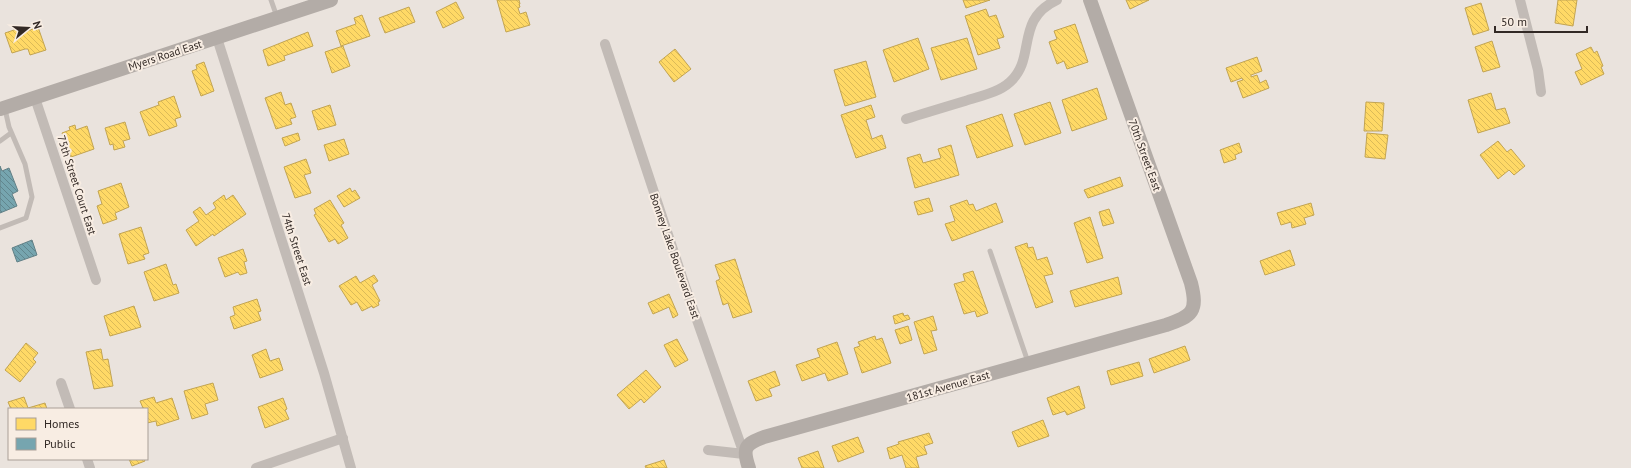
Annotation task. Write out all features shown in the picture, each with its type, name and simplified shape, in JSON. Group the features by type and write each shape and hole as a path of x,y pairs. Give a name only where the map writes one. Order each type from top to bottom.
{"street":[{"name":"Myers Road East","path":"2,109 330,0"},
{"path":"906,119 989,93 1011,81 1020,66 1032,21 1041,9 1057,0"},
{"name":"70th Street East","path":"1090,0 1191,283 1194,296 1192,310"},
{"path":"1520,0 1538,70 1541,92"},
{"name":"74th Street East","path":"217,38 324,372 351,468"},
{"name":"Bonney Lake Boulevard East","path":"605,44 685,286 749,468"},
{"name":"75th Street Court East","path":"35,98 96,280"},
{"name":"181st Avenue East","path":"744,454 749,445 764,437 1172,323 1184,318 1192,310"},
{"path":"61,383 70,408"},
{"path":"256,468 343,438"},
{"path":"708,450 744,454"}],"lane":[{"path":"271,0 277,18"},
{"path":"0,228 26,218 32,197 25,164 2,109"},
{"path":"0,141 11,133"},
{"path":"990,251 1028,363"}],"building: Homes":[{"path":"497,0 519,0 520,7 518,8 520,14 526,12 530,25 506,32"},
{"path":"963,0 990,0 966,8"},
{"path":"1126,0 1149,0 1130,9"},
{"path":"1558,0 1577,0 1573,26 1555,23"},
{"path":"456,2 464,18 443,28 436,12"},
{"path":"1481,3 1489,30 1473,35 1465,8"},
{"path":"409,7 415,22 385,33 379,18"},
{"path":"986,9 989,17 996,15 1004,37 997,39 1000,48 978,55 965,16"},
{"path":"362,15 370,36 341,46 336,31 356,24 354,18"},
{"path":"1075,24 1088,62 1067,69 1064,61 1057,64 1049,42 1057,39 1054,31"},
{"path":"23,27 25,32 38,27 46,50 30,55 28,49 12,53 5,33"},
{"path":"308,32 313,46 284,56 285,60 268,66 263,50"},
{"path":"918,38 929,69 894,82 883,50"},
{"path":"967,38 977,69 941,80 931,48"},
{"path":"1492,41 1500,67 1483,72 1475,47"},
{"path":"343,46 350,66 332,73 325,52"},
{"path":"1591,47 1594,53 1597,51 1603,66 1601,67 1604,74 1581,85 1575,72 1582,69 1576,54"},
{"path":"675,49 691,69 674,82 659,62"},
{"path":"1257,57 1262,71 1251,75 1251,77 1257,75 1260,83 1266,80 1269,88 1243,98 1237,82 1243,80 1242,78 1231,82 1226,68"},
{"path":"866,61 876,97 845,106 834,70"},
{"path":"204,62 214,91 201,96 192,71 197,69 196,65"},
{"path":"1097,88 1107,119 1072,131 1062,100"},
{"path":"281,92 285,105 291,103 296,117 290,119 292,124 276,129 265,98"},
{"path":"1491,93 1496,110 1505,108 1510,123 1478,133 1468,100"},
{"path":"174,96 181,117 175,119 177,126 149,136 140,112 159,105 158,102"},
{"path":"1050,102 1061,133 1025,145 1014,114"},
{"path":"1366,102 1384,103 1382,131 1364,131"},
{"path":"330,105 336,125 318,130 312,111"},
{"path":"871,105 875,117 866,120 872,139 882,135 886,148 856,158 841,115"},
{"path":"1002,114 1013,146 977,158 966,126"},
{"path":"125,122 130,139 123,141 125,147 114,150 113,144 110,145 105,128"},
{"path":"75,125 76,130 87,126 94,149 71,157 62,133 70,130 69,127"},
{"path":"298,133 300,140 285,146 282,138"},
{"path":"1367,133 1388,135 1385,159 1365,157"},
{"path":"344,139 349,154 329,161 324,145"},
{"path":"1498,141 1507,152 1511,149 1525,166 1514,175 1509,170 1498,179 1480,155"},
{"path":"1239,143 1242,152 1235,155 1236,159 1224,163 1220,150"},
{"path":"951,145 959,175 915,188 907,158 920,154 923,163 941,158 938,149"},
{"path":"306,159 311,173 304,175 311,193 295,198 284,167"},
{"path":"1120,177 1123,186 1088,198 1084,190"},
{"path":"121,183 129,207 115,213 117,219 103,224 97,206 102,204 98,191"},
{"path":"350,188 352,192 355,190 360,198 344,207 337,196"},
{"path":"224,195 226,200 233,195 246,214 214,236 213,234 196,246 186,230 199,221 193,212 200,207 206,215 216,208 213,203"},
{"path":"929,198 933,211 918,215 914,202"},
{"path":"330,200 344,223 341,225 348,238 338,244 335,239 329,242 314,215 316,214 314,209"},
{"path":"967,200 969,205 973,204 976,211 996,203 1003,222 952,241 945,224 955,221 950,206"},
{"path":"1311,203 1314,215 1304,218 1306,224 1292,228 1291,222 1281,225 1277,213"},
{"path":"1109,209 1114,223 1103,226 1099,212"},
{"path":"1090,217 1103,258 1087,263 1074,223"},
{"path":"141,227 149,253 143,255 145,259 128,264 119,234"},
{"path":"1027,243 1028,248 1033,247 1037,260 1047,257 1053,274 1044,276 1053,302 1036,308 1015,247"},
{"path":"243,249 247,261 244,262 247,273 240,275 238,272 225,277 218,258"},
{"path":"1290,250 1295,265 1265,275 1260,261"},
{"path":"735,259 752,312 733,318 728,303 723,305 716,281 720,279 715,265"},
{"path":"166,264 173,285 176,284 179,293 154,301 144,272"},
{"path":"973,271 988,313 977,317 975,311 964,314 954,284 965,281 963,274"},
{"path":"374,275 378,281 372,285 380,301 378,302 379,305 373,308 372,306 362,311 357,302 351,305 339,286 356,276 360,283"},
{"path":"1118,277 1122,294 1075,307 1070,291"},
{"path":"669,294 678,315 673,318 669,307 653,314 648,303"},
{"path":"257,299 261,311 258,312 261,320 234,329 230,317 235,315 233,307"},
{"path":"134,306 141,327 110,336 104,316"},
{"path":"903,313 904,316 908,315 910,319 895,324 893,316"},
{"path":"933,316 937,330 931,331 937,350 924,354 914,322"},
{"path":"908,326 912,340 900,344 895,330"},
{"path":"875,336 876,340 882,338 891,363 862,373 854,348 860,346 858,342"},
{"path":"677,339 688,360 675,367 664,345"},
{"path":"837,342 848,374 828,381 825,373 802,381 796,365 820,357 817,349"},
{"path":"26,343 38,353 33,359 36,362 20,382 5,370"},
{"path":"1185,346 1190,360 1154,373 1149,359"},
{"path":"101,349 103,360 108,359 113,386 94,389 86,352"},
{"path":"266,349 270,361 279,358 283,370 260,378 252,355"},
{"path":"1139,362 1143,376 1111,385 1107,371"},
{"path":"646,370 661,387 644,403 641,399 629,409 617,395"},
{"path":"775,371 780,385 769,389 772,396 756,401 748,381"},
{"path":"213,383 218,400 205,404 208,414 192,419 184,391"},
{"path":"1079,386 1085,408 1067,415 1065,411 1053,415 1047,398"},
{"path":"24,397 28,408 11,408 8,402"},
{"path":"154,397 156,403 172,398 179,419 157,426 156,421 148,423 148,408 143,408 140,401"},
{"path":"283,398 287,409 285,410 289,419 265,428 258,407"},
{"path":"45,403 47,408 28,408"},
{"path":"1043,420 1049,436 1018,447 1012,432"},
{"path":"929,433 933,443 924,446 927,454 916,457 919,468 906,468 902,455 890,459 887,448 899,444 898,442"},
{"path":"858,437 864,452 838,462 832,446"},
{"path":"818,451 824,468 802,468 798,458"},
{"path":"129,460 145,461 132,466"},
{"path":"664,460 667,468 646,468 645,466"}],"building: Public":[{"path":"0,166 2,171 9,168 18,191 12,194 17,206 0,213"},
{"path":"32,240 37,255 17,262 12,248"}]}
